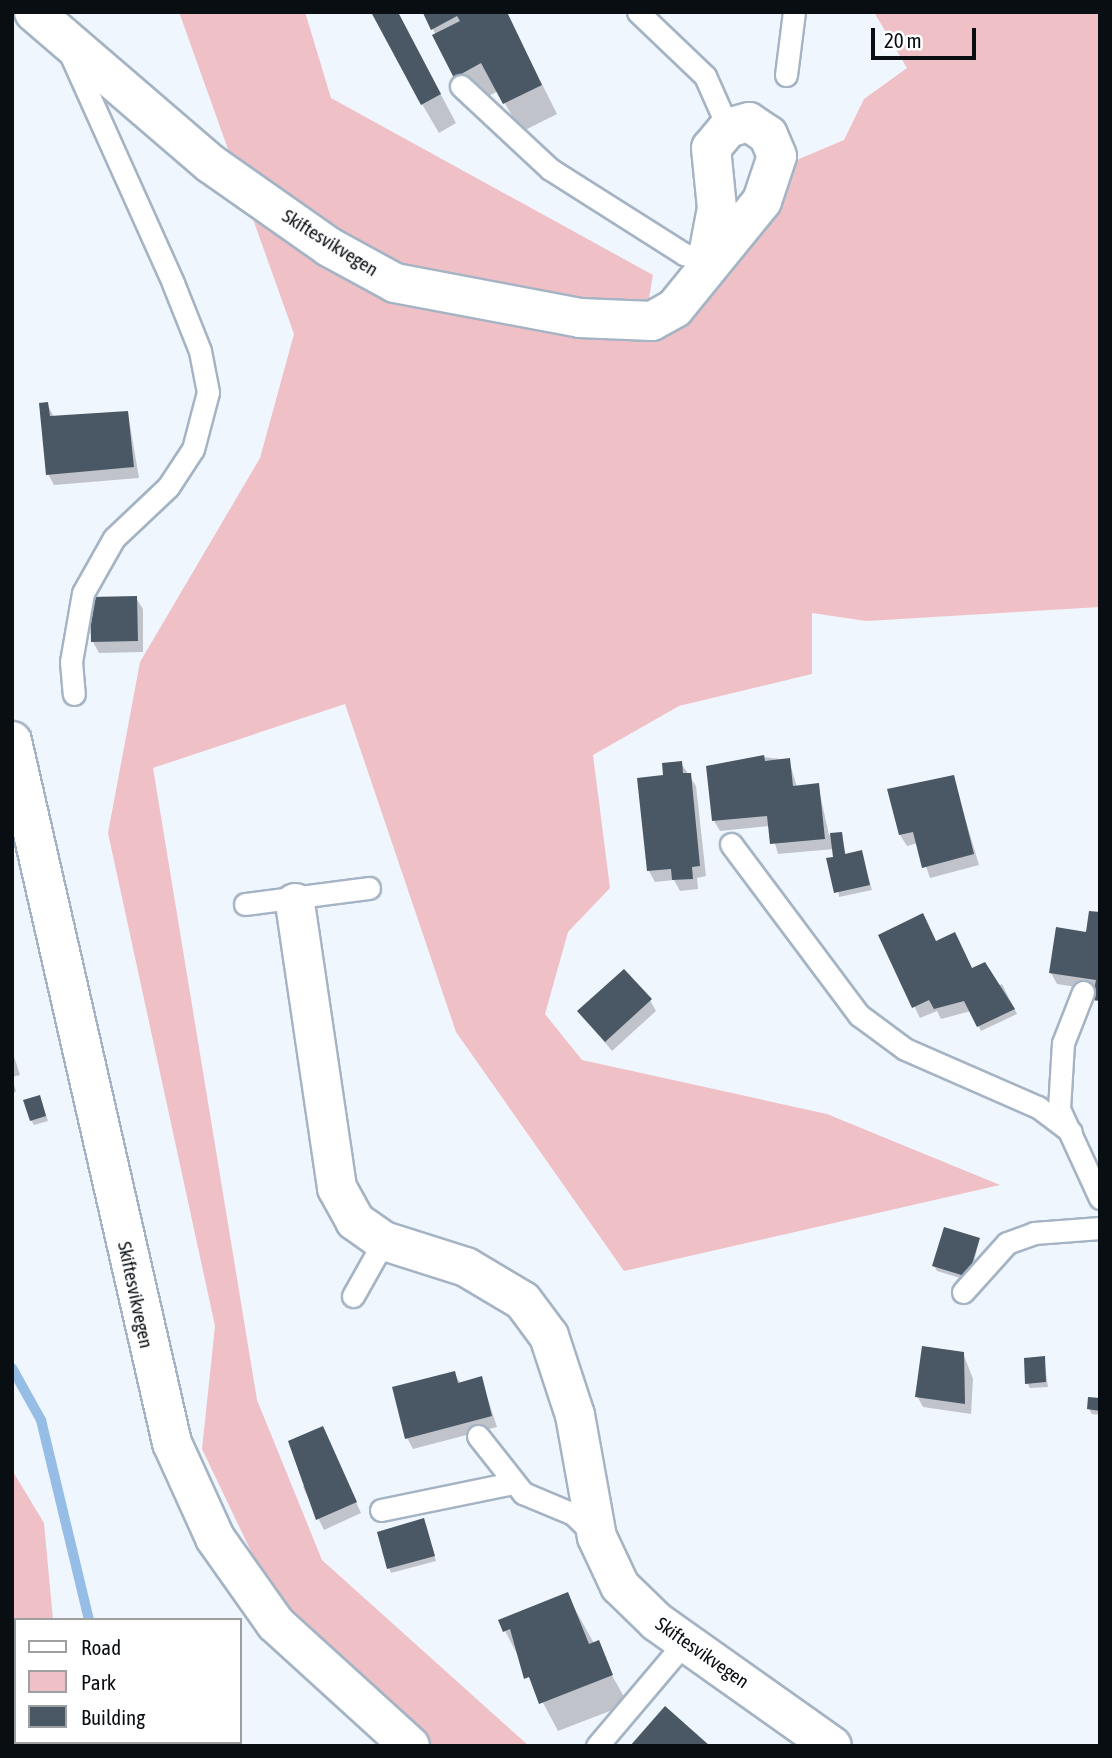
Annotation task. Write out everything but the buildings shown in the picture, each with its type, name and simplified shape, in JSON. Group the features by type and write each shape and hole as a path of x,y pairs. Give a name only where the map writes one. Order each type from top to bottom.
{"street":[{"name":"Skiftesvikvegen","path":"34,12 211,164 329,247 395,283 580,318 653,321 675,308 707,261 762,201 777,156 758,126 728,128 710,148 717,208 707,261"},
{"name":"Skiftesvikvegen","path":"14,756 172,1443 215,1538 276,1623 410,1746"},
{"name":"Skiftesvikvegen","path":"295,903 337,1188 355,1221 384,1241 492,1282 523,1301 549,1336 575,1415 597,1537 620,1587 685,1642 832,1746"}],"lane":[{"path":"638,12 705,76 728,128"},
{"path":"786,75 794,12"},
{"name":"Skiftesvikvegen","path":"64,37 173,283 200,351 208,392 193,449 167,487 114,537 83,593 71,662 74,694"},
{"path":"461,86 493,122 570,184 684,254 707,261"},
{"path":"731,844 859,1015 905,1049 1038,1107 1070,1132"},
{"path":"245,904 295,903 369,888"},
{"path":"1083,992 1063,1043 1059,1109 1100,1199"},
{"path":"963,1292 1007,1243 1034,1233 1100,1228"},
{"path":"353,1296 384,1241"},
{"name":"Skiftesvikvegen","path":"478,1436 513,1483 533,1500 573,1514 597,1537"},
{"path":"381,1510 513,1483"},
{"path":"597,1746 685,1642"}],"green space":[{"path":"179,12 305,12 331,98 653,275 642,338 677,325 799,159 844,140 864,99 907,68 874,12 1100,12 1100,607 866,621 812,613 812,674 679,706 593,755 610,888 568,932 545,1014 582,1060 827,1114 1000,1185 624,1271 456,1032 345,704 153,768 257,1400 322,1560 529,1746 388,1746 314,1683 202,1449 215,1326 108,833 140,662 260,458 294,334"},
{"path":"12,1470 44,1523 53,1618 14,1618 14,1744 64,1746 12,1746"}],"waterway":[{"path":"12,1368 41,1420 89,1618"}]}
